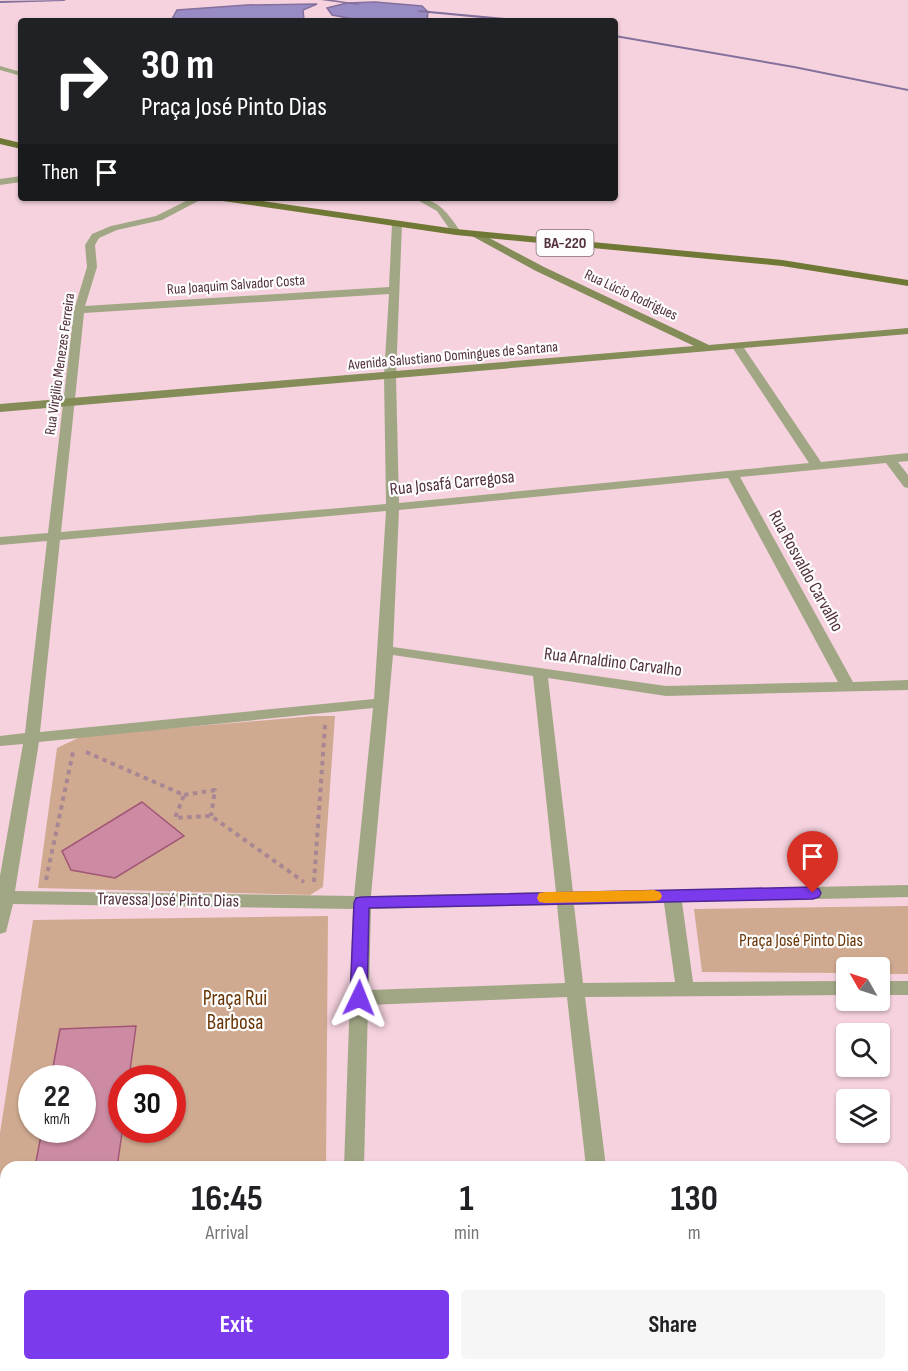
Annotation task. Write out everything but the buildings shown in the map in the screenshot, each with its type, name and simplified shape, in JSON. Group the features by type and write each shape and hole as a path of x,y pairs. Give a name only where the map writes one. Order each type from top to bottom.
{"main road":[{"path":"0,141 18,145"},
{"name":"BA-220","path":"243,201 456,232 782,263 908,283"}],"street":[{"path":"0,68 18,73"},
{"path":"0,182 18,180"},
{"name":"Rua Virgilio Menezes Ferreira","path":"32,738 79,310 92,267 90,245 95,236 114,228 159,218 193,201"},
{"path":"425,201 441,209 456,232"},
{"path":"354,1161 362,903 386,650 393,507 390,376 397,224"},
{"name":"Rua Lúcio Rodrigues","path":"475,234 540,269 710,350"},
{"name":"Rua Joaquim Salvador Costa","path":"79,310 395,290"},
{"name":"Avenida Salustiano Domingues de Santana","path":"0,408 710,350 908,331"},
{"path":"738,347 817,465"},
{"name":"Rua Josafá Carregosa","path":"0,541 393,507 908,458"},
{"path":"890,459 908,484"},
{"name":"Rua Rosvaldo Carvalho","path":"732,474 848,686"},
{"name":"Rua Arnaldino Carvalho","path":"386,650 674,691 908,685"},
{"path":"540,673 566,897 574,990 595,1161"},
{"path":"0,741 380,703"},
{"path":"0,927 3,897 32,738"},
{"path":"362,903 908,891"},
{"path":"672,895 685,988"},
{"name":"Travessa José Pinto Dias","path":"3,897 362,903"},
{"path":"359,998 574,990 836,988"},
{"path":"890,988 908,988"}],"path":[{"path":"184,795 175,818 211,816 314,889 326,721 314,722"},
{"path":"58,883 46,883 75,747"},
{"path":"86,752 184,795 215,790 211,816"}],"green space":[{"path":"335,716 323,887 310,895 38,888 57,748 82,736"},
{"name":"Praça José Pinto Dias","path":"908,906 908,974 890,974 890,957 836,957 836,973 702,972 694,909"},
{"name":"Praça Rui Barbosa","path":"328,916 326,1161 0,1161 0,1133 33,920"}],"shaded area":[{"path":"375,2 422,6 428,12 427,18 348,18 332,15 327,8 347,3"},
{"path":"317,4 303,10 304,18 173,18 177,10 247,5"}],"waterway":[{"path":"0,2 64,0"},
{"path":"323,0 358,4"},
{"path":"419,11 494,18"},
{"path":"618,37 794,67 908,90"}],"slow traffic":[{"path":"545,898 654,896"}],"route":[{"path":"359,998 362,903 813,893"}]}
